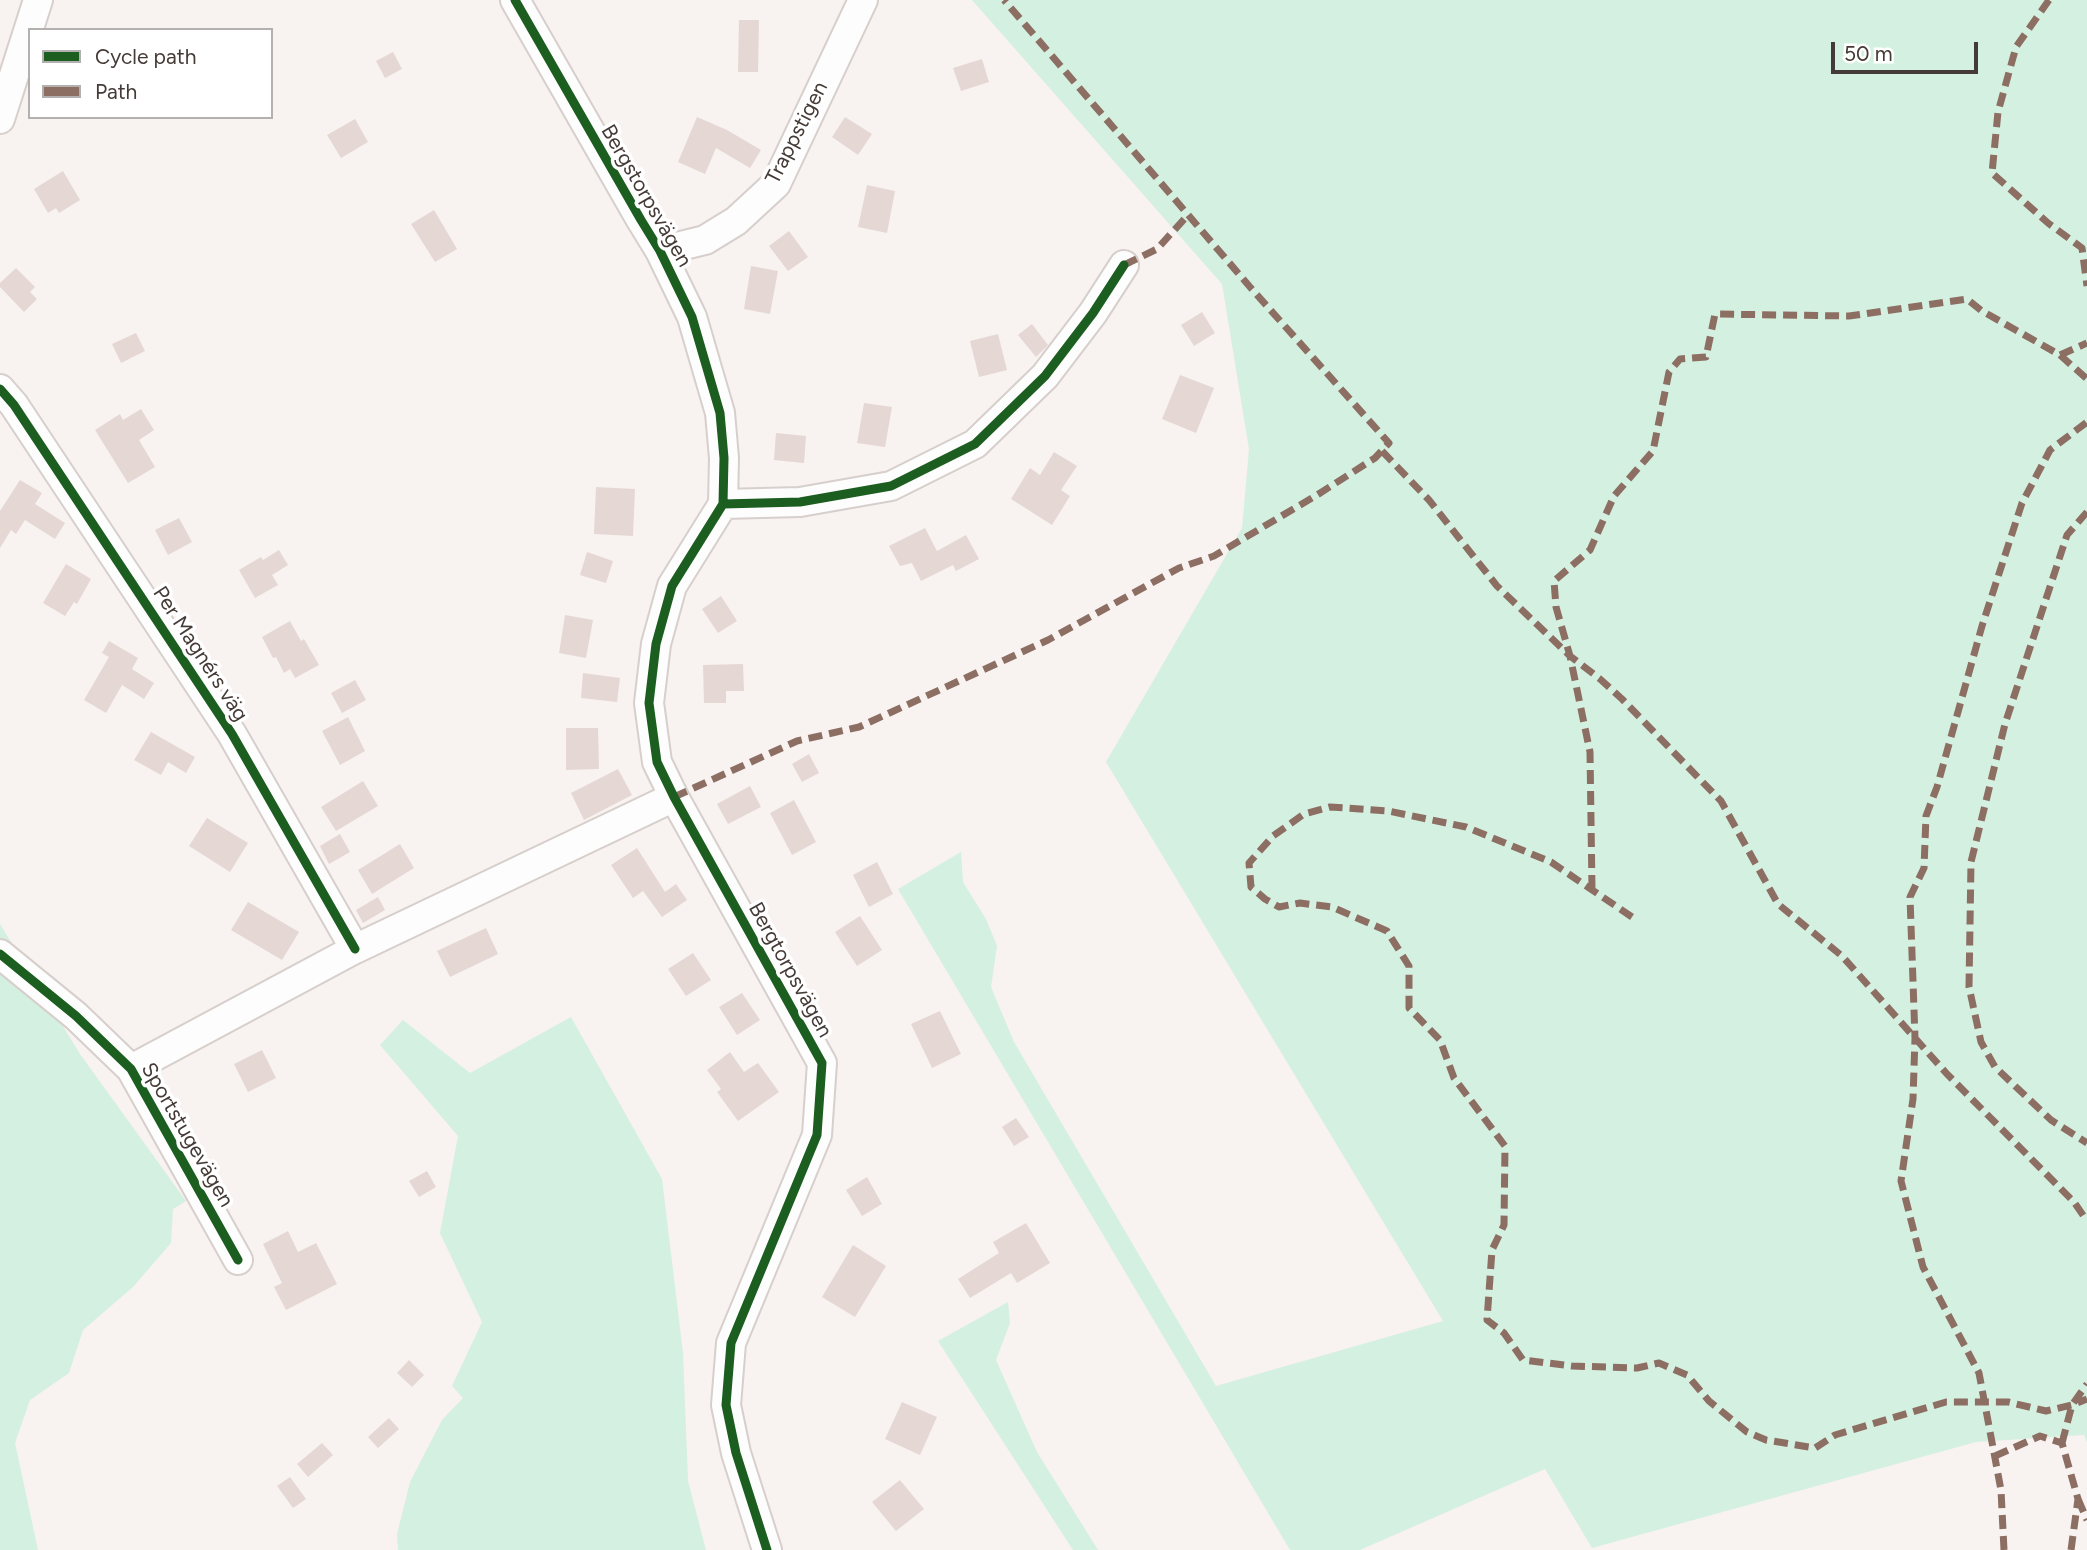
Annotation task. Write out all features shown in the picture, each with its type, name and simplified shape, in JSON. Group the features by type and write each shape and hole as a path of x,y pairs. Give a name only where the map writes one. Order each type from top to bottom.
{"street":[{"path":"29,28 38,0"},
{"name":"Bergstorpsvägen","path":"515,0 660,251 692,317 720,413 724,458 723,504"},
{"name":"Trappstigen","path":"660,251 705,240 736,221 776,184 863,0"},
{"path":"0,120 28,32"},
{"path":"723,504 800,502 891,486 975,444 1045,376 1093,313 1124,265"},
{"name":"Per Magnérs väg","path":"0,389 14,405 232,734 355,949"},
{"name":"Bergtorpsvägen","path":"723,504 672,586 656,644 649,703 657,762 821,1063 817,1135 731,1343 726,1405 736,1453 767,1550"},
{"path":"131,1069 355,949 674,797"},
{"name":"Sportstugevägen","path":"0,954 76,1016 131,1069 238,1260"}],"green space":[{"path":"972,0 2087,0 2087,1442 2084,1435 1976,1442 1592,1548 1545,1469 1360,1550 1290,1550 898,889 961,852 963,882 986,919 997,946 991,987 1014,1042 1216,1386 1443,1321 1106,762 1242,528 1249,449 1222,284"},
{"path":"0,924 80,1054 186,1201 173,1209 171,1243 133,1287 83,1330 69,1373 30,1400 15,1443 38,1550 0,1550"},
{"path":"571,1017 662,1179 683,1353 688,1481 706,1550 398,1550 397,1534 410,1482 442,1420 463,1398 452,1386 482,1322 440,1233 458,1136 380,1045 403,1020 470,1073"},
{"path":"1008,1302 1010,1323 996,1360 1037,1452 1098,1550 1073,1550 938,1341"}],"building":[{"path":"739,20 759,20 758,72 738,72"},
{"path":"393,52 402,69 385,78 376,61"},
{"path":"982,59 989,82 961,91 953,68"},
{"path":"697,117 727,130 761,150 750,168 716,148 705,174 678,162"},
{"path":"845,117 872,134 858,155 832,137"},
{"path":"355,119 368,142 341,158 327,135"},
{"path":"63,171 80,200 59,213 56,208 48,213 34,189"},
{"path":"867,185 895,191 887,233 858,227"},
{"path":"434,210 457,249 435,262 411,224"},
{"path":"789,231 808,257 788,271 769,246"},
{"path":"751,266 778,271 770,314 744,309"},
{"path":"16,268 35,287 30,292 37,299 24,312 0,287 0,283"},
{"path":"1202,312 1215,333 1194,346 1181,325"},
{"path":"1032,324 1048,345 1036,357 1018,335"},
{"path":"136,333 145,351 121,363 112,344"},
{"path":"998,334 1007,370 979,377 970,341"},
{"path":"1180,375 1214,388 1196,433 1162,419"},
{"path":"864,403 892,407 885,447 857,443"},
{"path":"141,409 154,430 139,440 155,467 128,483 95,430 120,414 123,420"},
{"path":"776,433 806,436 804,463 774,460"},
{"path":"1054,452 1077,466 1061,490 1070,496 1052,525 1011,499 1030,468 1040,475"},
{"path":"20,480 42,493 35,504 65,523 55,539 25,520 16,534 11,530 0,548 0,511"},
{"path":"596,487 635,489 633,536 594,534"},
{"path":"179,518 192,542 168,555 155,530"},
{"path":"925,528 937,551 966,535 979,559 956,571 953,565 921,581 912,563 900,566 889,546"},
{"path":"279,550 288,565 272,575 278,585 255,598 239,570"},
{"path":"587,552 613,561 606,583 580,575"},
{"path":"66,564 91,579 77,604 74,602 65,616 43,603"},
{"path":"721,596 737,621 718,633 702,609"},
{"path":"565,615 593,620 586,658 559,653"},
{"path":"290,621 319,665 295,678 290,669 284,673 262,637"},
{"path":"109,641 138,658 132,669 154,683 144,699 122,685 106,713 84,700 109,657 102,653"},
{"path":"743,664 744,691 726,691 726,703 704,703 703,665"},
{"path":"583,673 620,678 617,702 581,698"},
{"path":"355,680 366,700 342,713 331,693"},
{"path":"348,717 365,751 340,765 322,731"},
{"path":"566,728 598,728 599,769 566,770"},
{"path":"151,732 195,757 186,773 168,762 161,775 134,760"},
{"path":"809,754 819,773 802,782 792,764"},
{"path":"618,769 632,795 584,820 571,793"},
{"path":"363,781 378,806 336,831 321,807"},
{"path":"750,786 761,807 728,824 717,804"},
{"path":"794,800 816,842 792,855 770,813"},
{"path":"207,818 248,843 230,872 189,846"},
{"path":"340,834 350,852 329,864 320,846"},
{"path":"400,844 414,868 372,894 358,870"},
{"path":"637,848 665,892 676,884 687,900 662,917 643,891 633,898 611,865"},
{"path":"877,862 893,894 869,907 853,875"},
{"path":"378,897 385,910 363,923 356,910"},
{"path":"248,902 299,932 282,960 231,930"},
{"path":"860,916 882,950 857,966 835,932"},
{"path":"486,928 498,954 450,977 437,951"},
{"path":"693,953 711,980 686,996 668,969"},
{"path":"742,993 760,1020 737,1035 719,1007"},
{"path":"940,1011 961,1054 932,1068 911,1024"},
{"path":"262,1050 276,1078 248,1092 234,1064"},
{"path":"730,1052 744,1072 758,1063 779,1092 738,1121 717,1092 721,1089 707,1070"},
{"path":"1016,1118 1029,1137 1014,1146 1002,1127"},
{"path":"427,1171 436,1187 419,1197 409,1181"},
{"path":"867,1177 882,1204 862,1216 846,1190"},
{"path":"1026,1223 1050,1263 1017,1283 1011,1273 970,1298 958,1279 999,1253 993,1242"},
{"path":"288,1231 298,1252 316,1243 337,1284 286,1310 274,1287 282,1283 263,1244"},
{"path":"853,1245 886,1266 855,1317 822,1297"},
{"path":"409,1360 424,1375 412,1387 397,1373"},
{"path":"902,1402 937,1417 920,1455 885,1439"},
{"path":"389,1418 399,1429 378,1448 368,1437"},
{"path":"322,1443 333,1455 308,1477 297,1464"},
{"path":"290,1477 306,1499 293,1508 277,1486"},
{"path":"900,1480 924,1509 896,1531 872,1502"}],"marked path":[{"path":"674,797 797,741 859,727 1048,640 1179,568 1214,556 1375,458 1389,443 1250,287 1004,0"},
{"path":"2049,0 2016,47 1998,112 1992,173 2048,223 2082,248 2087,286"},
{"path":"1124,265 1157,249 1188,215"},
{"path":"1592,889 1590,752 1570,656 1556,607 1554,581 1590,550 1614,496 1653,451 1669,372 1680,359 1706,357 1715,314 1849,316 1967,299 1982,311 2060,355 2087,343"},
{"path":"2060,355 2087,379"},
{"path":"2004,1550 2001,1490 1979,1373 1923,1267 1901,1181 1913,1099 1915,1038 1910,897 1924,868 1926,816 1937,787 1982,626 2022,503 2050,450 2087,422"},
{"path":"1382,451 1429,500 1497,586 1570,656 1622,699 1721,801 1778,904 1842,956 1947,1074 2074,1202 2087,1221"},
{"path":"2087,512 2067,535 2005,724 1971,862 1969,987 1981,1042 1995,1067 2051,1120 2087,1143"},
{"path":"1632,917 1551,862 1466,827 1388,811 1330,807 1304,814 1273,836 1249,863 1251,887 1265,899 1279,907 1300,903 1332,907 1387,931 1409,966 1409,1008 1440,1040 1454,1078 1505,1146 1504,1225 1492,1250 1487,1320 1504,1333 1523,1360 1572,1366 1637,1368 1659,1363 1687,1375 1709,1401 1747,1432 1766,1440 1815,1448 1835,1435 1946,1402 2008,1402 2046,1411 2087,1399"},
{"path":"2062,1443 2072,1405 2087,1384"},
{"path":"1995,1456 2040,1436 2062,1443 2078,1499 2071,1550"},
{"path":"2078,1499 2087,1520"}],"cycle path":[{"path":"515,0 660,251 692,317 720,413 724,458 723,504"},
{"path":"723,504 800,502 891,486 975,444 1045,376 1093,313 1124,265"},
{"path":"0,389 14,405 232,734 355,949"},
{"path":"723,504 672,586 656,644 649,703 657,762 822,1063 817,1135 731,1343 726,1405 736,1453 767,1550"},
{"path":"0,954 76,1016 131,1069 238,1260"}]}
